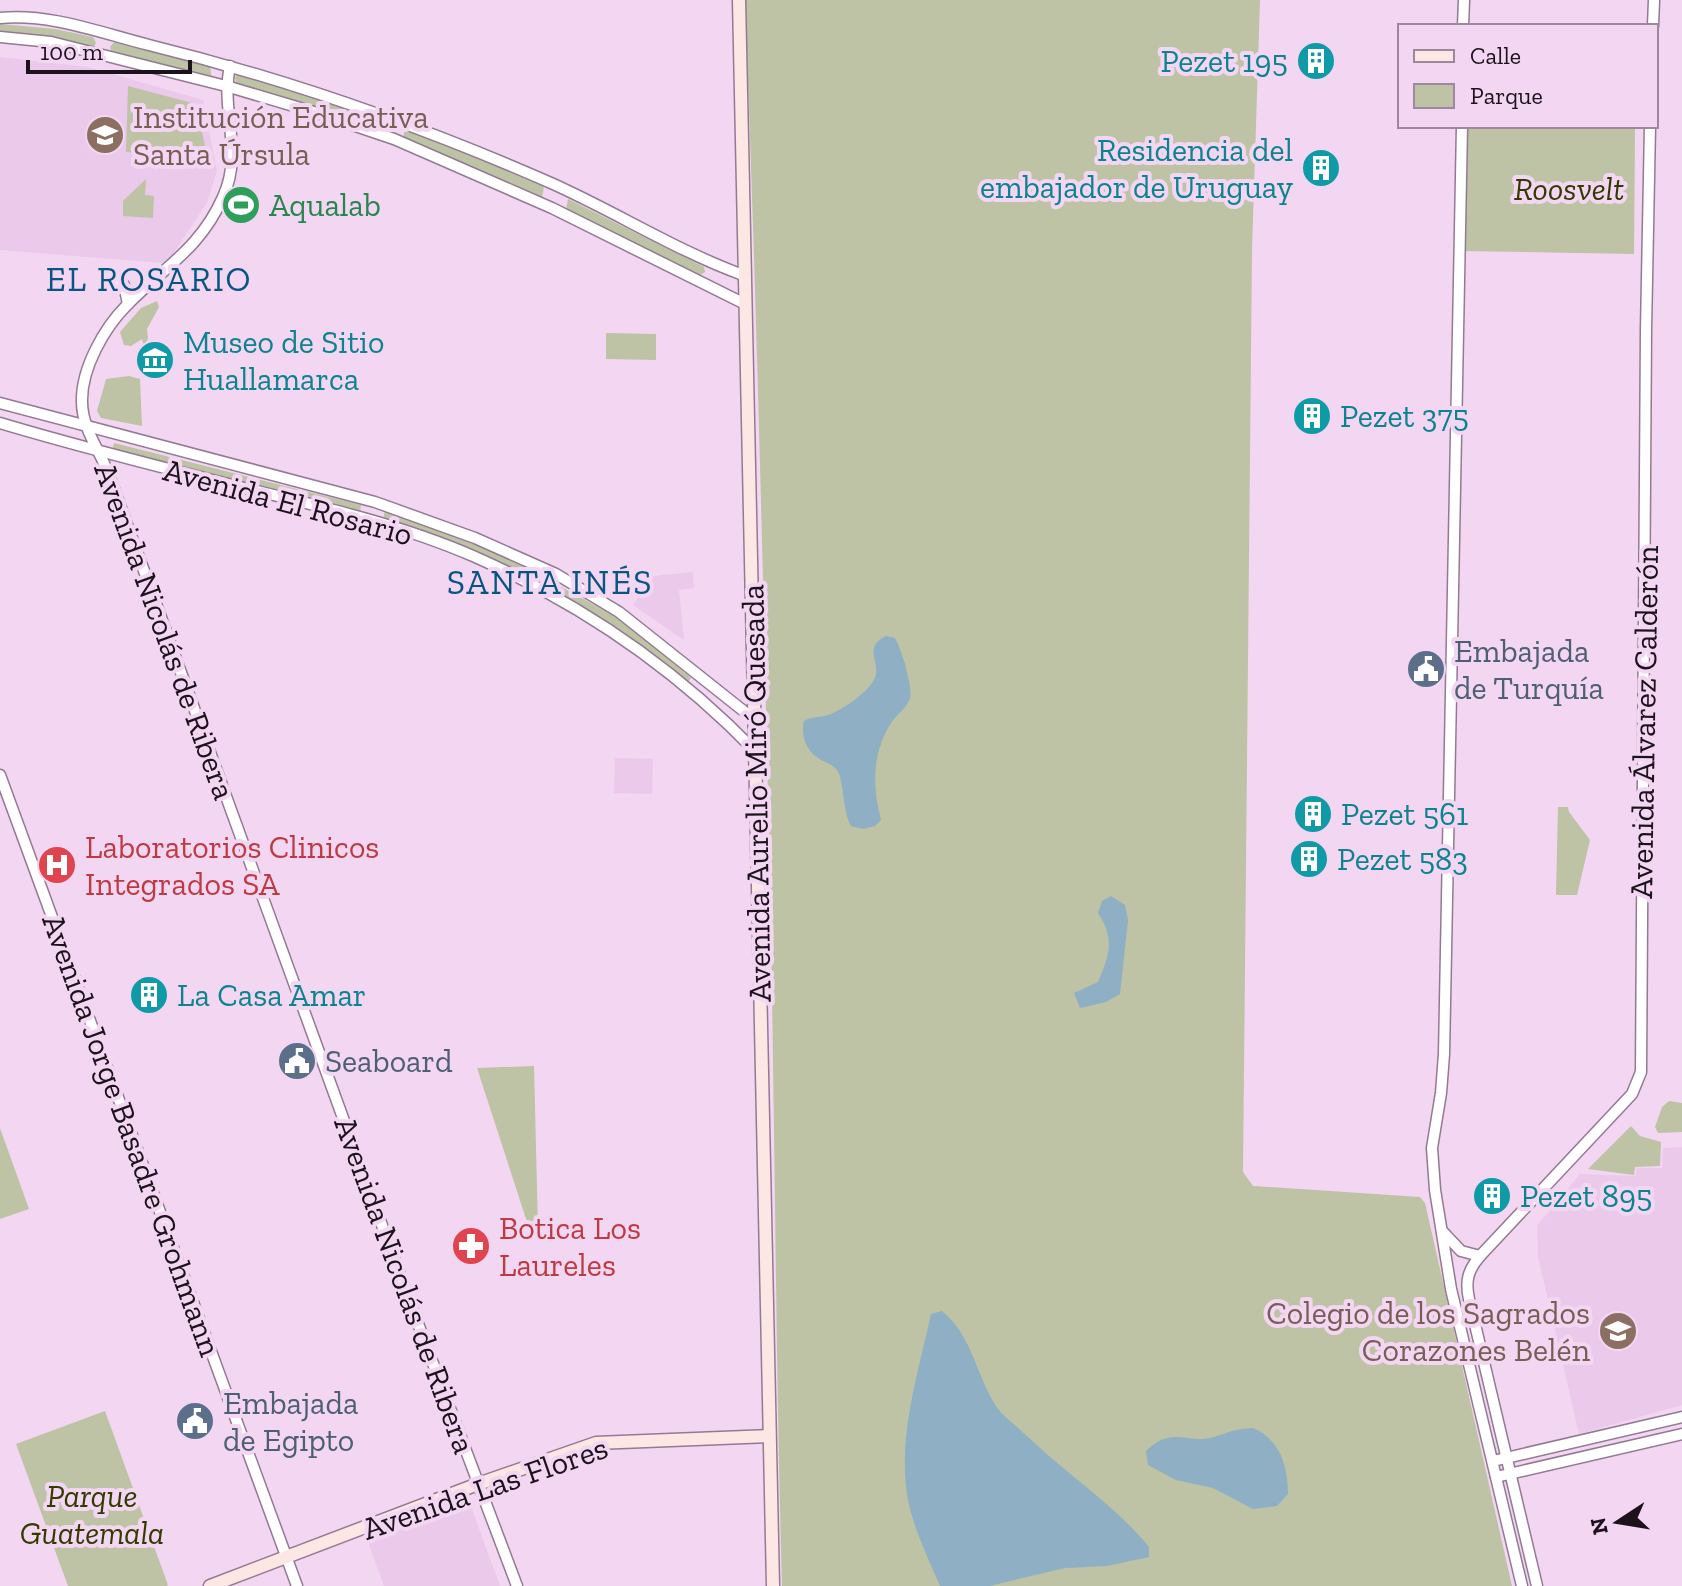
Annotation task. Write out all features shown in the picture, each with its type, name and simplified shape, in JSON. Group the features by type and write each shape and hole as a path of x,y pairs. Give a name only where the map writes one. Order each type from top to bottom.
{"main road":[{"name":"Avenida Aurelio Miró Quesada","path":"739,0 743,303 756,752 773,1586"},
{"name":"Avenida Las Flores","path":"210,1586 478,1484 596,1443 769,1436"}],"street":[{"path":"1463,24 1464,0"},
{"path":"1653,24 1654,0"},
{"path":"0,18 55,21 230,66 322,94 411,126 547,182 709,262 743,275"},
{"path":"0,37 51,42 226,86 411,146 552,208 743,303"},
{"name":"Avenida Nicolás de Ribera","path":"230,66 226,86 233,151 224,196 212,219 187,251 128,304 103,337 85,379 82,398 86,427 99,453 517,1586"},
{"path":"1462,128 1444,1054 1432,1148 1435,1190 1451,1289 1522,1586"},
{"name":"Avenida Álvarez Calderón","path":"1480,1256 1626,1102 1641,1072 1650,128"},
{"path":"700,281 709,276 709,262"},
{"path":"111,272 124,285 128,304"},
{"name":"Avenida El Rosario","path":"0,403 375,502 475,538 556,574 619,612 755,720"},
{"name":"Avenida El Rosario","path":"0,423 99,453 374,520 471,555 545,590 609,628 643,652 722,718 756,752"},
{"path":"722,718 734,713 732,703"},
{"name":"Avenida Jorge Basadre Grohmann","path":"0,775 297,1586"},
{"path":"1441,1230 1461,1251 1480,1256 1468,1275 1467,1293 1537,1586"},
{"path":"1493,1461 1682,1417"},
{"path":"1496,1477 1682,1434"}],"shaded area":[{"name":"Institución Educativa Santa Úrsula","path":"0,57 88,67 203,100 217,171 207,203 170,258 163,263 0,250"},
{"path":"693,572 694,588 679,590 684,640 633,605 653,576"},
{"path":"615,758 653,759 652,794 614,793"},
{"name":"Colegio de los Sagrados Corazones Belén","path":"1682,1147 1682,1405 1579,1434 1538,1257 1537,1226 1580,1174 1636,1176 1637,1168 1662,1168 1663,1148"},
{"path":"470,1504 500,1586 384,1586 368,1542"}],"green space":[{"path":"745,0 1260,0 1252,250 1243,1172 1253,1186 1420,1197 1425,1203 1512,1586 782,1586 764,634"},
{"path":"0,24 55,29 93,37 96,43 94,47 50,39 0,36"},
{"path":"115,41 210,67 212,79 111,51 110,47"},
{"path":"237,74 385,119 386,125 380,128 237,87"},
{"path":"128,86 196,104 205,146 184,146 180,158 126,152"},
{"path":"405,128 544,186 542,198 403,138"},
{"name":"Roosvelt","path":"1466,128 1635,128 1634,254 1463,251"},
{"path":"146,179 145,195 154,196 153,218 123,216 123,201"},
{"path":"568,199 704,267 705,272 697,277 566,210"},
{"path":"157,301 159,307 147,329 148,339 144,345 142,339 131,346 124,345 120,332 141,308"},
{"path":"606,333 656,334 656,360 606,359"},
{"path":"129,376 140,379 142,426 101,418 97,411 106,379"},
{"path":"114,443 361,505 360,513 112,452"},
{"path":"385,510 471,540 531,567 528,574 383,521"},
{"path":"558,585 623,621 691,678 686,685 556,594"},
{"path":"1558,807 1568,807 1590,840 1577,895 1556,895"},
{"path":"534,1066 538,1228 529,1228 477,1068"},
{"path":"1669,1101 1682,1103 1682,1132 1658,1133 1655,1127 1662,1107"},
{"path":"1631,1126 1640,1136 1661,1142 1660,1166 1635,1167 1634,1175 1588,1169"},
{"path":"0,1128 29,1209 0,1219"},
{"name":"Parque Guatemala","path":"105,1411 166,1586 68,1586 16,1444"}],"water":[{"path":"886,636 895,638 900,650 910,698 891,723 877,758 875,782 881,820 875,826 863,829 851,826 839,774 808,748 803,727 804,721 834,713 865,691 876,674 875,646"},
{"path":"1111,896 1125,905 1128,920 1120,994 1106,1002 1080,1008 1074,993 1098,982 1105,963 1109,939 1098,913 1102,901"},
{"path":"942,1311 967,1343 999,1410 1121,1517 1149,1547 1149,1557 1107,1566 1065,1568 989,1586 940,1586 911,1512 905,1464 908,1421 931,1314"},
{"path":"1253,1428 1270,1439 1284,1464 1288,1494 1277,1506 1253,1509 1213,1488 1176,1480 1148,1465 1146,1451 1164,1439 1204,1439"}],"place":[{"name":"Pezet 195","path":"1316,61"},
{"name":"Institución Educativa Santa Úrsula","path":"105,135"},
{"name":"Residencia del embajador de Uruguay","path":"1321,168"},
{"name":"Aqualab","path":"241,205"},
{"name":"Museo de Sitio Huallamarca","path":"155,360"},
{"name":"Pezet 375","path":"1312,416"},
{"name":"Embajada de Turquía","path":"1426,669"},
{"name":"Pezet 561","path":"1313,814"},
{"name":"Pezet 583","path":"1309,859"},
{"name":"Laboratorios Clinicos Integrados SA","path":"57,865"},
{"name":"La Casa Amar","path":"149,995"},
{"name":"Seaboard","path":"297,1061"},
{"name":"Pezet 895","path":"1492,1196"},
{"name":"Botica Los Laureles","path":"471,1246"},
{"name":"Colegio de los Sagrados Corazones Belén","path":"1618,1331"},
{"name":"Embajada de Egipto","path":"195,1421"}],"district":[{"name":"EL ROSARIO","path":"149,279"},
{"name":"SANTA INÉS","path":"550,582"}]}
